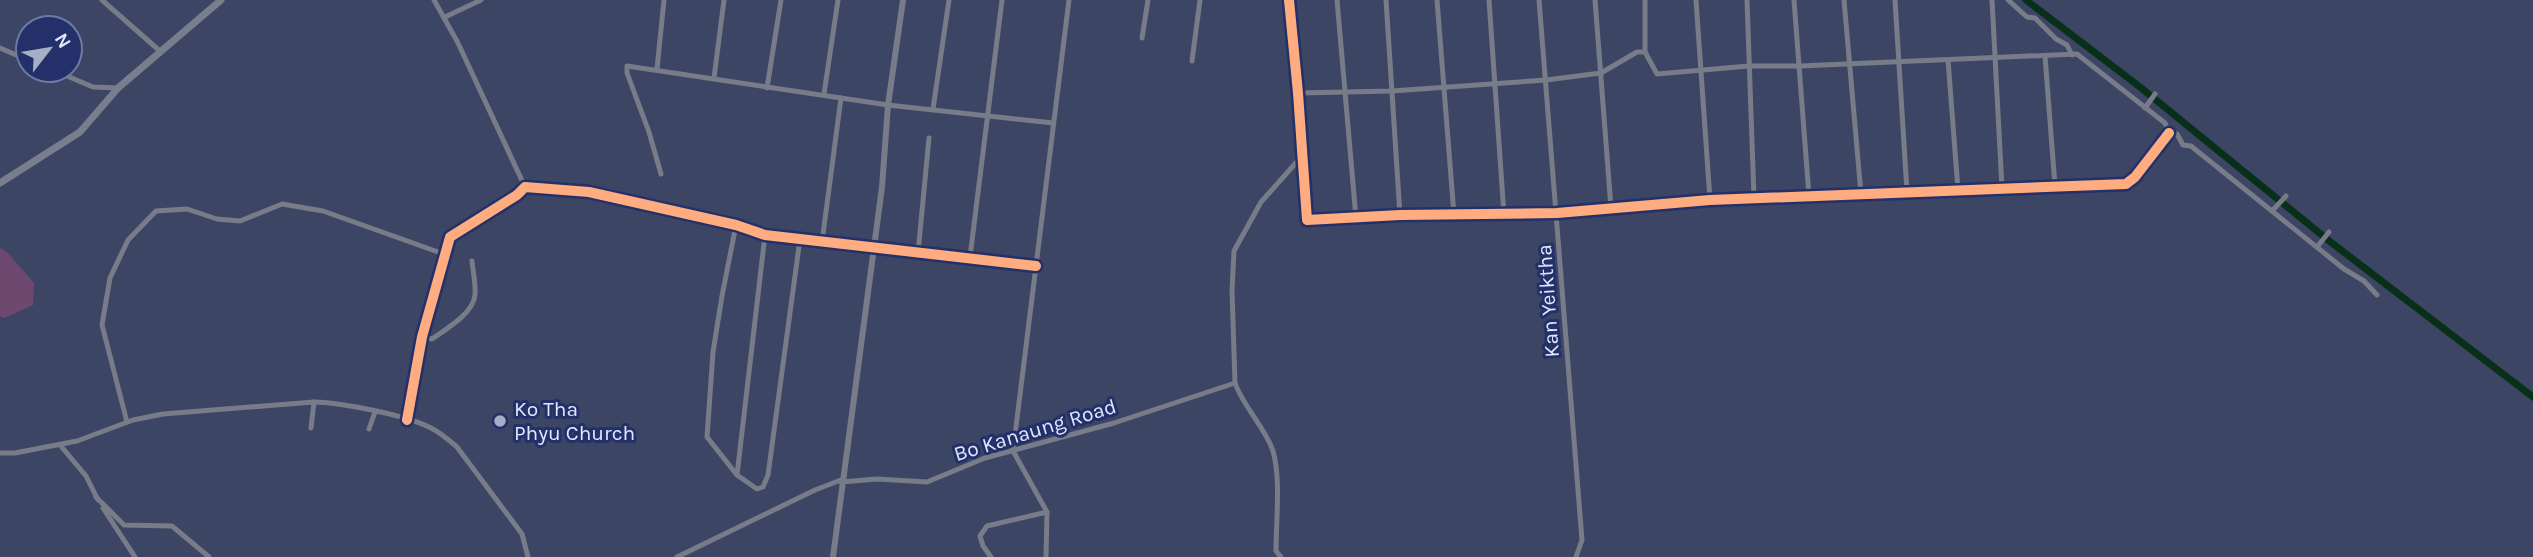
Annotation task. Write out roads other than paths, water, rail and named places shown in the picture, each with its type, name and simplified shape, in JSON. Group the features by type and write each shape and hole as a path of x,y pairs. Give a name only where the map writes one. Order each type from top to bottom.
{"main road":[{"path":"0,183 80,132 118,88 221,0"}],"street":[{"path":"102,0 161,52"},
{"path":"434,0 445,17 525,187"},
{"path":"445,17 481,0"},
{"path":"657,69 664,0"},
{"path":"714,78 724,0"},
{"path":"767,88 781,0"},
{"path":"824,94 838,0"},
{"path":"833,557 882,187 888,105 903,0"},
{"path":"933,109 949,0"},
{"path":"971,257 1002,0"},
{"path":"1046,557 1046,512 1013,452 1069,0"},
{"path":"1142,38 1148,0"},
{"path":"1192,61 1200,0"},
{"path":"1289,0 1307,220 1400,215 1557,213 1710,200 2131,182 2173,132 2183,145 2191,146 2274,208 2364,281 2377,295"},
{"path":"1337,0 1356,218"},
{"path":"1386,0 1400,215"},
{"path":"1437,0 1454,215"},
{"path":"1489,0 1504,215"},
{"name":"Kan Yeiktha","path":"1539,0 1582,540 1576,557"},
{"path":"1595,0 1611,208"},
{"path":"1645,0 1645,52 1657,74 1749,66 2077,54 2146,106 2165,123 2169,134"},
{"path":"1696,0 1710,200"},
{"path":"1747,0 1754,198"},
{"path":"1794,0 1810,196"},
{"path":"1844,0 1861,194"},
{"path":"1895,0 1907,192"},
{"path":"1992,0 2002,188"},
{"path":"2008,0 2027,18 2035,18 2056,39 2067,45 2072,55"},
{"path":"1298,93 1392,91 1601,73 1628,56 1645,52"},
{"path":"2045,56 2055,186"},
{"path":"1948,60 1958,190"},
{"path":"661,174 627,73 627,66 888,105 1053,123"},
{"path":"84,83 93,87 118,88"},
{"path":"2146,106 2155,94"},
{"path":"822,242 841,98"},
{"path":"918,253 929,138"},
{"path":"1281,557 1276,551 1276,476 1272,451 1239,395 1236,383 1232,291 1234,251 1261,202 1302,156"},
{"path":"407,420 422,337 450,237 517,195 525,187 589,192 736,225 765,235 1036,266"},
{"path":"2274,208 2286,196"},
{"path":"127,422 102,324 110,278 128,240 156,211 187,209 217,219 240,221 282,204 323,211 444,254"},
{"path":"736,225 713,352 707,438 737,475 757,489 762,487 768,474 800,239"},
{"path":"2319,245 2329,232"},
{"path":"737,475 765,235"},
{"path":"422,337 432,339 469,309 475,297 472,261"},
{"name":"Bo Kanaung Road","path":"677,557 815,490 841,481 877,479 927,482 985,458 1114,423 1236,383"},
{"path":"311,428 314,402"},
{"path":"0,453 60,445 127,422 163,414 314,402 336,403 430,427 457,447 522,534 528,557"},
{"path":"369,429 375,412"},
{"path":"60,445 86,476 96,497 135,557"},
{"path":"96,497 124,525 172,526 209,557"},
{"path":"991,557 979,536 987,526 1046,512"}],"waterway":[{"path":"2026,0 2140,87 2328,240 2533,397"}],"place":[{"name":"Ko Tha Phyu Church","path":"500,421"}]}
